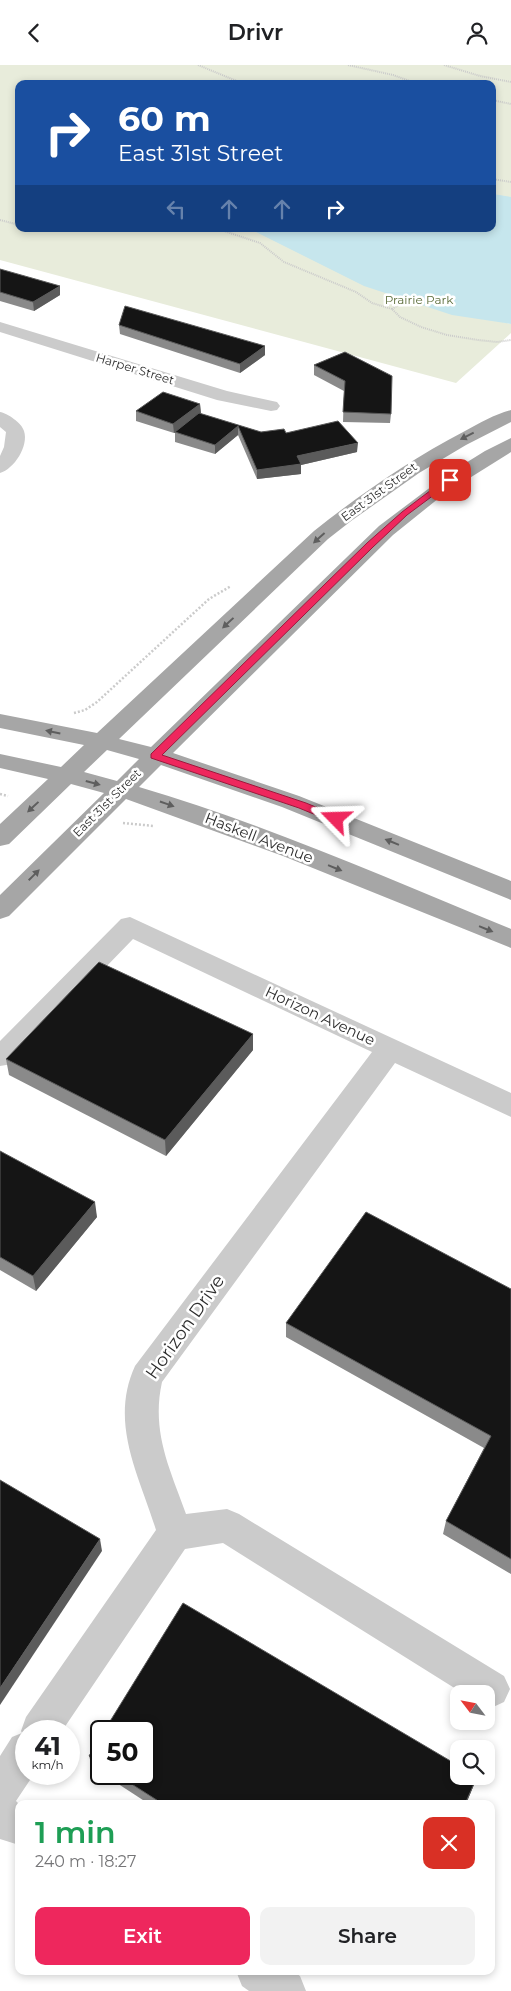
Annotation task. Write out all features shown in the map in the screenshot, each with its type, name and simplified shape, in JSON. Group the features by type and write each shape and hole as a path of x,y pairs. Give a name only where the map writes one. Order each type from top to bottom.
{"main road":[{"name":"East 31st Street","path":"0,838 322,535 348,513 396,477 424,460 511,415"},
{"name":"East 31st Street","path":"0,910 404,513 450,480 511,444"},
{"path":"0,721 101,742 155,756 302,806 511,891"},
{"name":"Haskell Avenue","path":"0,761 66,775 120,790 255,835 511,939"}],"street":[{"name":"Harper Street","path":"0,327 223,396 271,406"},
{"path":"0,417 16,431 16,441 12,454 0,467"},
{"name":"Horizon Avenue","path":"2,1056 130,926 511,1106"},
{"name":"Horizon Drive","path":"175,1533 149,1456 141,1423 142,1394 147,1376 390,1049"},
{"path":"48,1720 175,1533 228,1526 485,1685"},
{"path":"0,1790 15,1768"},
{"path":"0,1814 15,1824"},
{"path":"263,1975 285,1991"}],"path":[{"path":"198,65 234,80"},
{"path":"348,65 407,80"},
{"path":"444,65 480,76 511,82"},
{"path":"496,101 511,103"},
{"path":"496,180 511,183"},
{"path":"0,220 15,224"},
{"path":"227,232 260,243 284,262 356,292 372,303 392,309 400,317 421,327 447,335 497,342 511,340"},
{"path":"392,309 406,300"}],"green space":[{"name":"Prairie Park","path":"0,65 511,65 511,300 490,319 511,324 511,333 456,383 0,260"}],"water":[{"path":"496,194 511,197 511,324 452,315 364,286 256,232 496,232"}],"building":[{"path":"0,269 60,286 33,302 0,292"},
{"path":"125,306 265,346 240,364 119,325"},
{"path":"345,352 392,376 391,414 343,412 345,381 314,365"},
{"path":"163,392 200,404 173,424 136,411"},
{"path":"199,413 261,432 284,429 286,433 338,421 358,443 297,456 301,464 257,470 238,426 215,445 175,432"},
{"path":"99,962 253,1034 165,1140 6,1059"},
{"path":"0,1151 95,1202 33,1276 0,1257"},
{"path":"366,1212 511,1289 511,1559 446,1521 491,1436 286,1323"},
{"path":"0,1480 100,1539 0,1688"},
{"path":"183,1603 450,1761 450,1785 473,1785 467,1800 157,1800 133,1785 155,1785 155,1720 111,1720"}],"route":[{"path":"336,819 155,756 404,513 450,480"}]}
